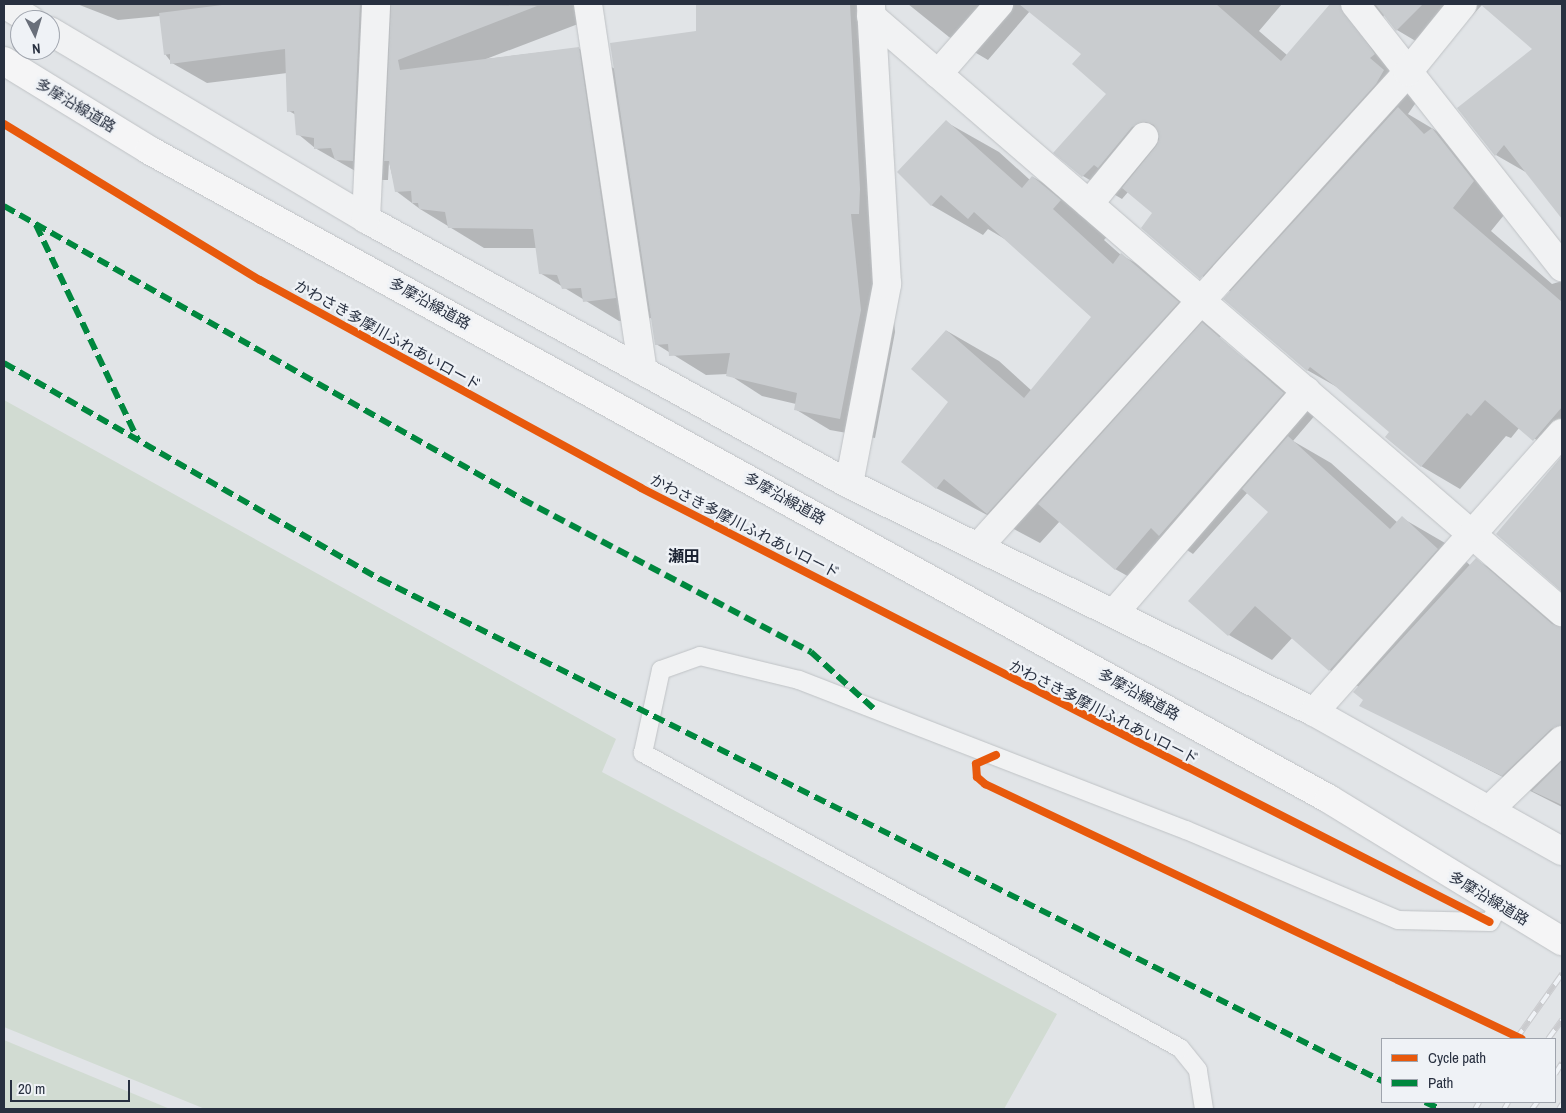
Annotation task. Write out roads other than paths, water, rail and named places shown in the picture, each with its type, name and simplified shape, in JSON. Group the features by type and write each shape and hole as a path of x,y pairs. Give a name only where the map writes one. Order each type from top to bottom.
{"main road":[{"name":"多摩沿線道路","path":"4,61 149,150 1329,799 1499,905 1562,941"}],"street":[{"path":"366,219 376,4"},
{"path":"588,4 643,371"},
{"path":"938,74 999,4"},
{"path":"1355,4 1560,258"},
{"path":"978,547 1408,72 1463,4"},
{"path":"849,484 887,284 871,10"},
{"path":"871,10 938,74 1562,612"},
{"path":"60,37 366,219 849,484 1314,712 1562,851"},
{"path":"1089,204 1144,137"},
{"path":"1114,613 1306,391"},
{"path":"1314,712 1562,433"},
{"path":"1489,810 1562,740"}],"lane":[{"path":"1204,1109 1198,1070 1180,1048 643,753 661,670 700,656 799,680 1186,830 1398,920 1490,922 1499,905"}],"railway":[{"path":"1517,1038 1562,974"},
{"path":"1549,1038 1562,1020"},
{"path":"1556,1072 1562,1063"},
{"path":"1475,1109 1478,1103"},
{"path":"1504,1109 1507,1103"},
{"path":"1532,1109 1536,1103"},
{"path":"1559,1109 1562,1104"}],"district":[{"name":"瀬田","path":"684,556"}]}
